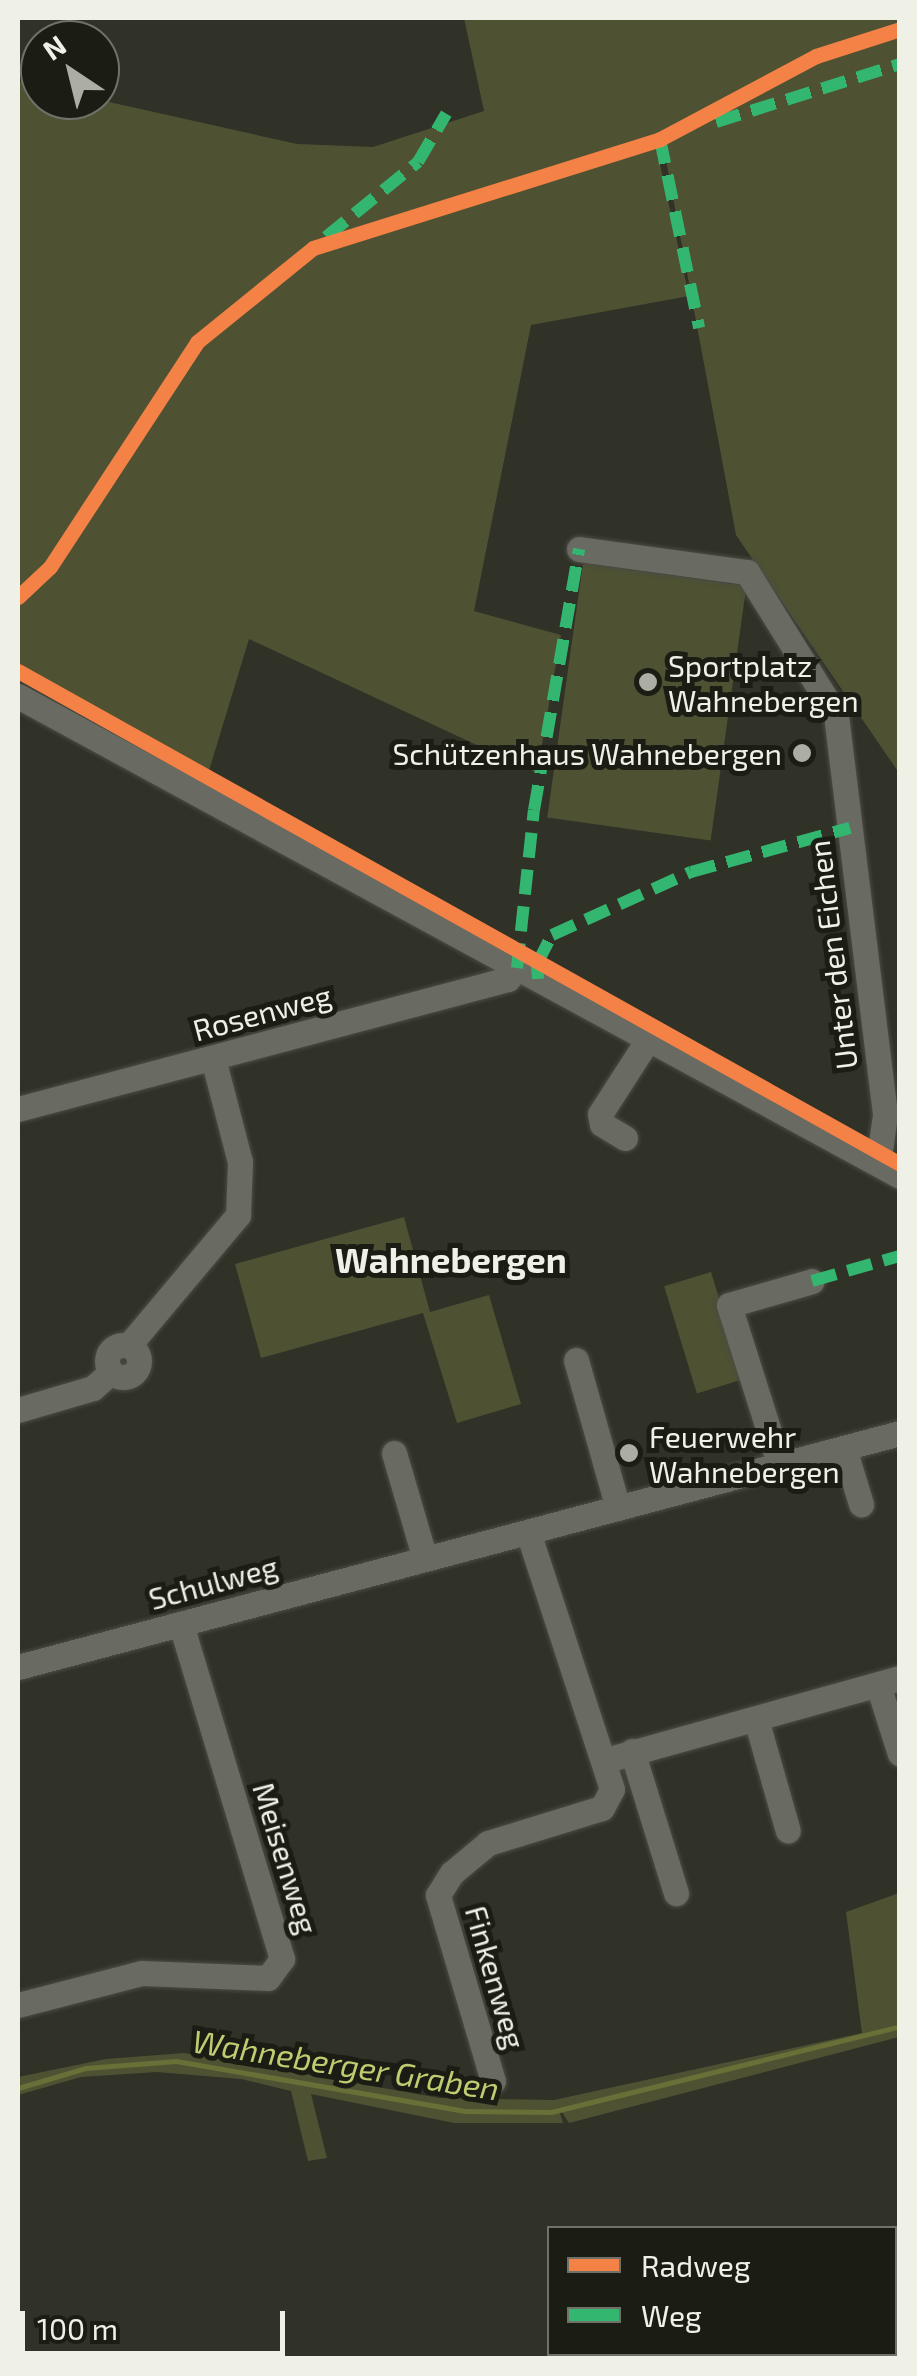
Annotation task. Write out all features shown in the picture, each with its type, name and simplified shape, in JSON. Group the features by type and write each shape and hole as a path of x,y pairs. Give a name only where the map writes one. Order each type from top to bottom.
{"street":[{"name":"Unter den Eichen","path":"578,549 748,572 836,715 889,1170"},
{"path":"18,696 889,1170"},
{"name":"Rosenweg","path":"18,1109 508,979 517,968"},
{"path":"625,1138 602,1124 600,1114 649,1038"},
{"path":"18,1410 93,1388 112,1372 135,1372 138,1354 129,1346 238,1216 240,1162 214,1058"},
{"path":"780,1466 729,1306 812,1281"},
{"path":"576,1360 618,1508"},
{"name":"Schulweg","path":"18,1668 900,1432"},
{"path":"844,1448 861,1504"},
{"path":"394,1454 425,1559"},
{"name":"Finkenweg","path":"493,2081 438,1896 452,1872 488,1843 602,1808 612,1789 606,1760 528,1532"},
{"name":"Meisenweg","path":"18,2004 142,1973 268,1978 282,1959 181,1624"},
{"path":"606,1760 889,1681 900,1754"},
{"path":"756,1719 788,1831"},
{"path":"632,1751 676,1893"}],"green space":[{"path":"464,18 899,18 899,773 736,535 663,144 656,146 689,296 531,325 474,611 561,635 537,773 249,639 208,774 18,663 18,81 20,120 120,120 120,104 297,144 373,147 484,111"},
{"name":"Sportplatz Wahnebergen","path":"583,563 746,586 711,840 547,817"},
{"path":"404,1217 430,1312 489,1295 521,1404 457,1423 423,1313 261,1358 235,1264"},
{"path":"711,1272 744,1379 697,1393 664,1286"},
{"path":"899,1893 899,2037 569,2123 558,2106 563,2123 454,2123 311,2094 327,2158 308,2161 291,2091 241,2079 157,2072 81,2077 18,2095 18,2077 106,2059 184,2053 440,2098 554,2100 862,2033 846,1912"}],"waterway":[{"name":"Wahneberger Graben","path":"18,2088 86,2068 176,2061 464,2111 551,2112 900,2026"}],"marked path":[{"path":"716,122 900,64"},
{"path":"326,237 418,162 446,114"},
{"path":"660,139 699,328"},
{"path":"517,968 534,810 579,549"},
{"path":"538,979 537,964 552,935 691,872 850,828"},
{"path":"812,1281 900,1256"}],"cycle path":[{"path":"18,597 50,567 197,342 313,248 660,139 816,56 900,29"},
{"path":"18,671 900,1164"}],"place":[{"name":"Sportplatz Wahnebergen","path":"648,682"},
{"name":"Schützenhaus Wahnebergen","path":"802,753"},
{"name":"Feuerwehr Wahnebergen","path":"629,1453"}],"district":[{"name":"Wahnebergen","path":"451,1259"}]}
